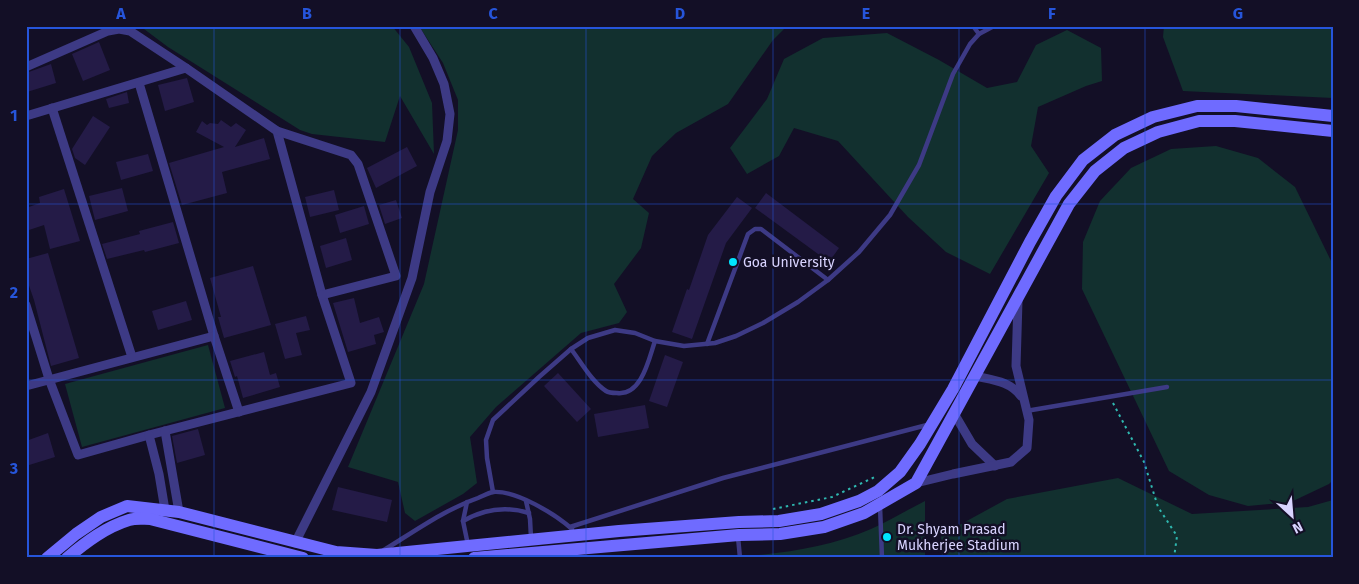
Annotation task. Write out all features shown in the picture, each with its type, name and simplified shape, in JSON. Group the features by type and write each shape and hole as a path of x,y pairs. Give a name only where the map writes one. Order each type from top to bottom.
{"main road":[{"path":"474,558 730,531 821,514 859,501 878,491 900,472 932,424 953,389 1056,196 1084,160 1115,135 1153,117 1197,106 1236,106 1333,116"},
{"path":"47,558 100,517 127,506 179,512 336,552 377,555 468,552 575,531 730,531 780,534 824,527 864,513 916,483 1069,204 1095,171 1124,148 1158,132 1199,121 1235,121 1333,131"},
{"path":"1002,296 1016,299"},
{"path":"67,558 106,530 131,519 150,519 160,520 302,558"}],"street":[{"path":"295,543 371,392 412,278 430,192 447,141 450,114 444,84 433,58 414,26"},
{"path":"26,67 108,31 120,29 130,31 277,131 351,155 358,164 396,276 322,295"},
{"path":"26,116 186,68"},
{"path":"139,83 214,336 239,412"},
{"path":"52,108 132,357"},
{"path":"26,305 49,379 78,455 351,383 322,295 277,131"},
{"path":"916,483 1011,462 1027,448 1029,420 1016,366 1016,299"},
{"path":"26,386 214,336"},
{"path":"975,376 1007,384 1016,389 1023,398"},
{"path":"955,415 972,444 995,466"},
{"path":"165,431 179,512"},
{"path":"149,435 160,474 165,510"}],"lane":[{"path":"973,26 978,34"},
{"path":"493,492 486,458 486,440 494,420 509,404 571,349 588,338 614,330 635,333 655,341 684,346 715,343 736,336 763,323 798,302 828,280 859,252 890,215 919,165 953,74 970,44 978,34 994,26"},
{"path":"707,344 748,234 755,230 761,229 828,280"},
{"path":"571,349 596,382 607,392 622,394 633,388 643,376 655,341"},
{"path":"1026,410 1167,388"},
{"path":"377,555 456,506 493,492 510,494 526,501 553,515 575,531 723,478 932,424"},
{"path":"526,501 532,539"},
{"path":"466,502 463,521 468,552"},
{"path":"880,505 882,558"},
{"path":"463,521 473,516 501,509 511,508 529,513"},
{"path":"730,531 740,558"}],"path":[{"path":"1110,397 1144,462 1158,507 1177,536 1174,558"},
{"path":"770,510 832,497 879,475"}],"green space":[{"path":"140,26 392,26 409,47 432,103 434,154 400,96 385,142 312,134 300,130 168,47"},
{"path":"419,26 787,26 773,40 728,104 676,133 652,156 633,199 649,213 641,248 614,284 627,312 619,323 581,333 496,407 470,437 477,483 463,494 415,521 405,513 398,482 348,467 424,284 458,130 458,100 443,63"},
{"path":"1164,26 1333,26 1333,98 1183,91 1163,37"},
{"path":"1067,30 1101,48 1102,81 1038,107 1031,146 1049,173 990,274 946,252 908,217 838,141 794,128 779,156 747,174 730,148 767,99 784,59 823,38 887,33 987,88 1017,82 1036,45"},
{"path":"1216,146 1258,158 1295,187 1333,265 1333,480 1329,484 1291,502 1248,506 1209,495 1169,471 1082,289 1083,242 1100,201 1131,168 1171,149"},
{"path":"208,345 225,408 82,447 65,384"},
{"path":"1118,478 1192,514 1308,507 1333,500 1333,558 942,558 941,535 1007,499"},
{"name":"Dr. Shyam Prasad Mukherjee Stadium","path":"925,501 925,558 718,558 776,553 834,542 871,529"}],"building":[{"path":"99,42 110,70 83,81 72,54"},
{"path":"51,64 56,83 27,92 26,73"},
{"path":"187,78 194,102 165,111 158,85"},
{"path":"127,92 129,103 109,108 106,99"},
{"path":"93,116 110,127 85,165 75,158 72,149"},
{"path":"221,120 231,127 236,123 246,130 235,147 264,138 270,159 222,172 227,193 182,205 169,163 224,147 196,132 202,121 207,125 210,123 218,124"},
{"path":"407,147 417,166 376,188 367,168"},
{"path":"148,154 153,171 121,180 116,162"},
{"path":"122,188 128,211 95,220 89,196"},
{"path":"64,189 80,241 50,249 44,225 26,231 26,208 40,203 39,197"},
{"path":"334,190 339,210 310,217 305,197"},
{"path":"766,193 839,248 829,262 755,208"},
{"path":"737,197 752,208 726,243 692,339 672,332 708,235"},
{"path":"396,200 402,218 385,224 379,205"},
{"path":"364,206 369,224 340,233 335,215"},
{"path":"173,222 179,243 107,259 102,244 140,234 139,231"},
{"path":"346,238 352,260 326,268 320,246"},
{"path":"48,253 79,358 51,366 26,277 26,259"},
{"path":"253,266 271,325 224,338 218,317 221,317 210,278"},
{"path":"354,298 360,323 379,317 384,332 374,335 376,344 348,352 333,303"},
{"path":"186,301 192,320 158,330 152,311"},
{"path":"306,316 310,330 296,333 302,355 285,359 275,324"},
{"path":"264,352 270,375 276,373 280,387 243,398 237,376 235,377 230,361"},
{"path":"665,355 683,362 667,407 649,401"},
{"path":"558,373 591,409 577,422 544,386"},
{"path":"645,405 649,428 598,437 594,414"},
{"path":"198,429 205,455 177,463 172,436"},
{"path":"48,433 55,457 26,466 26,441"},
{"path":"338,487 392,500 387,522 332,510"}],"place":[{"name":"Goa University","path":"733,262"},
{"name":"Dr. Shyam Prasad Mukherjee Stadium","path":"887,537"}]}
